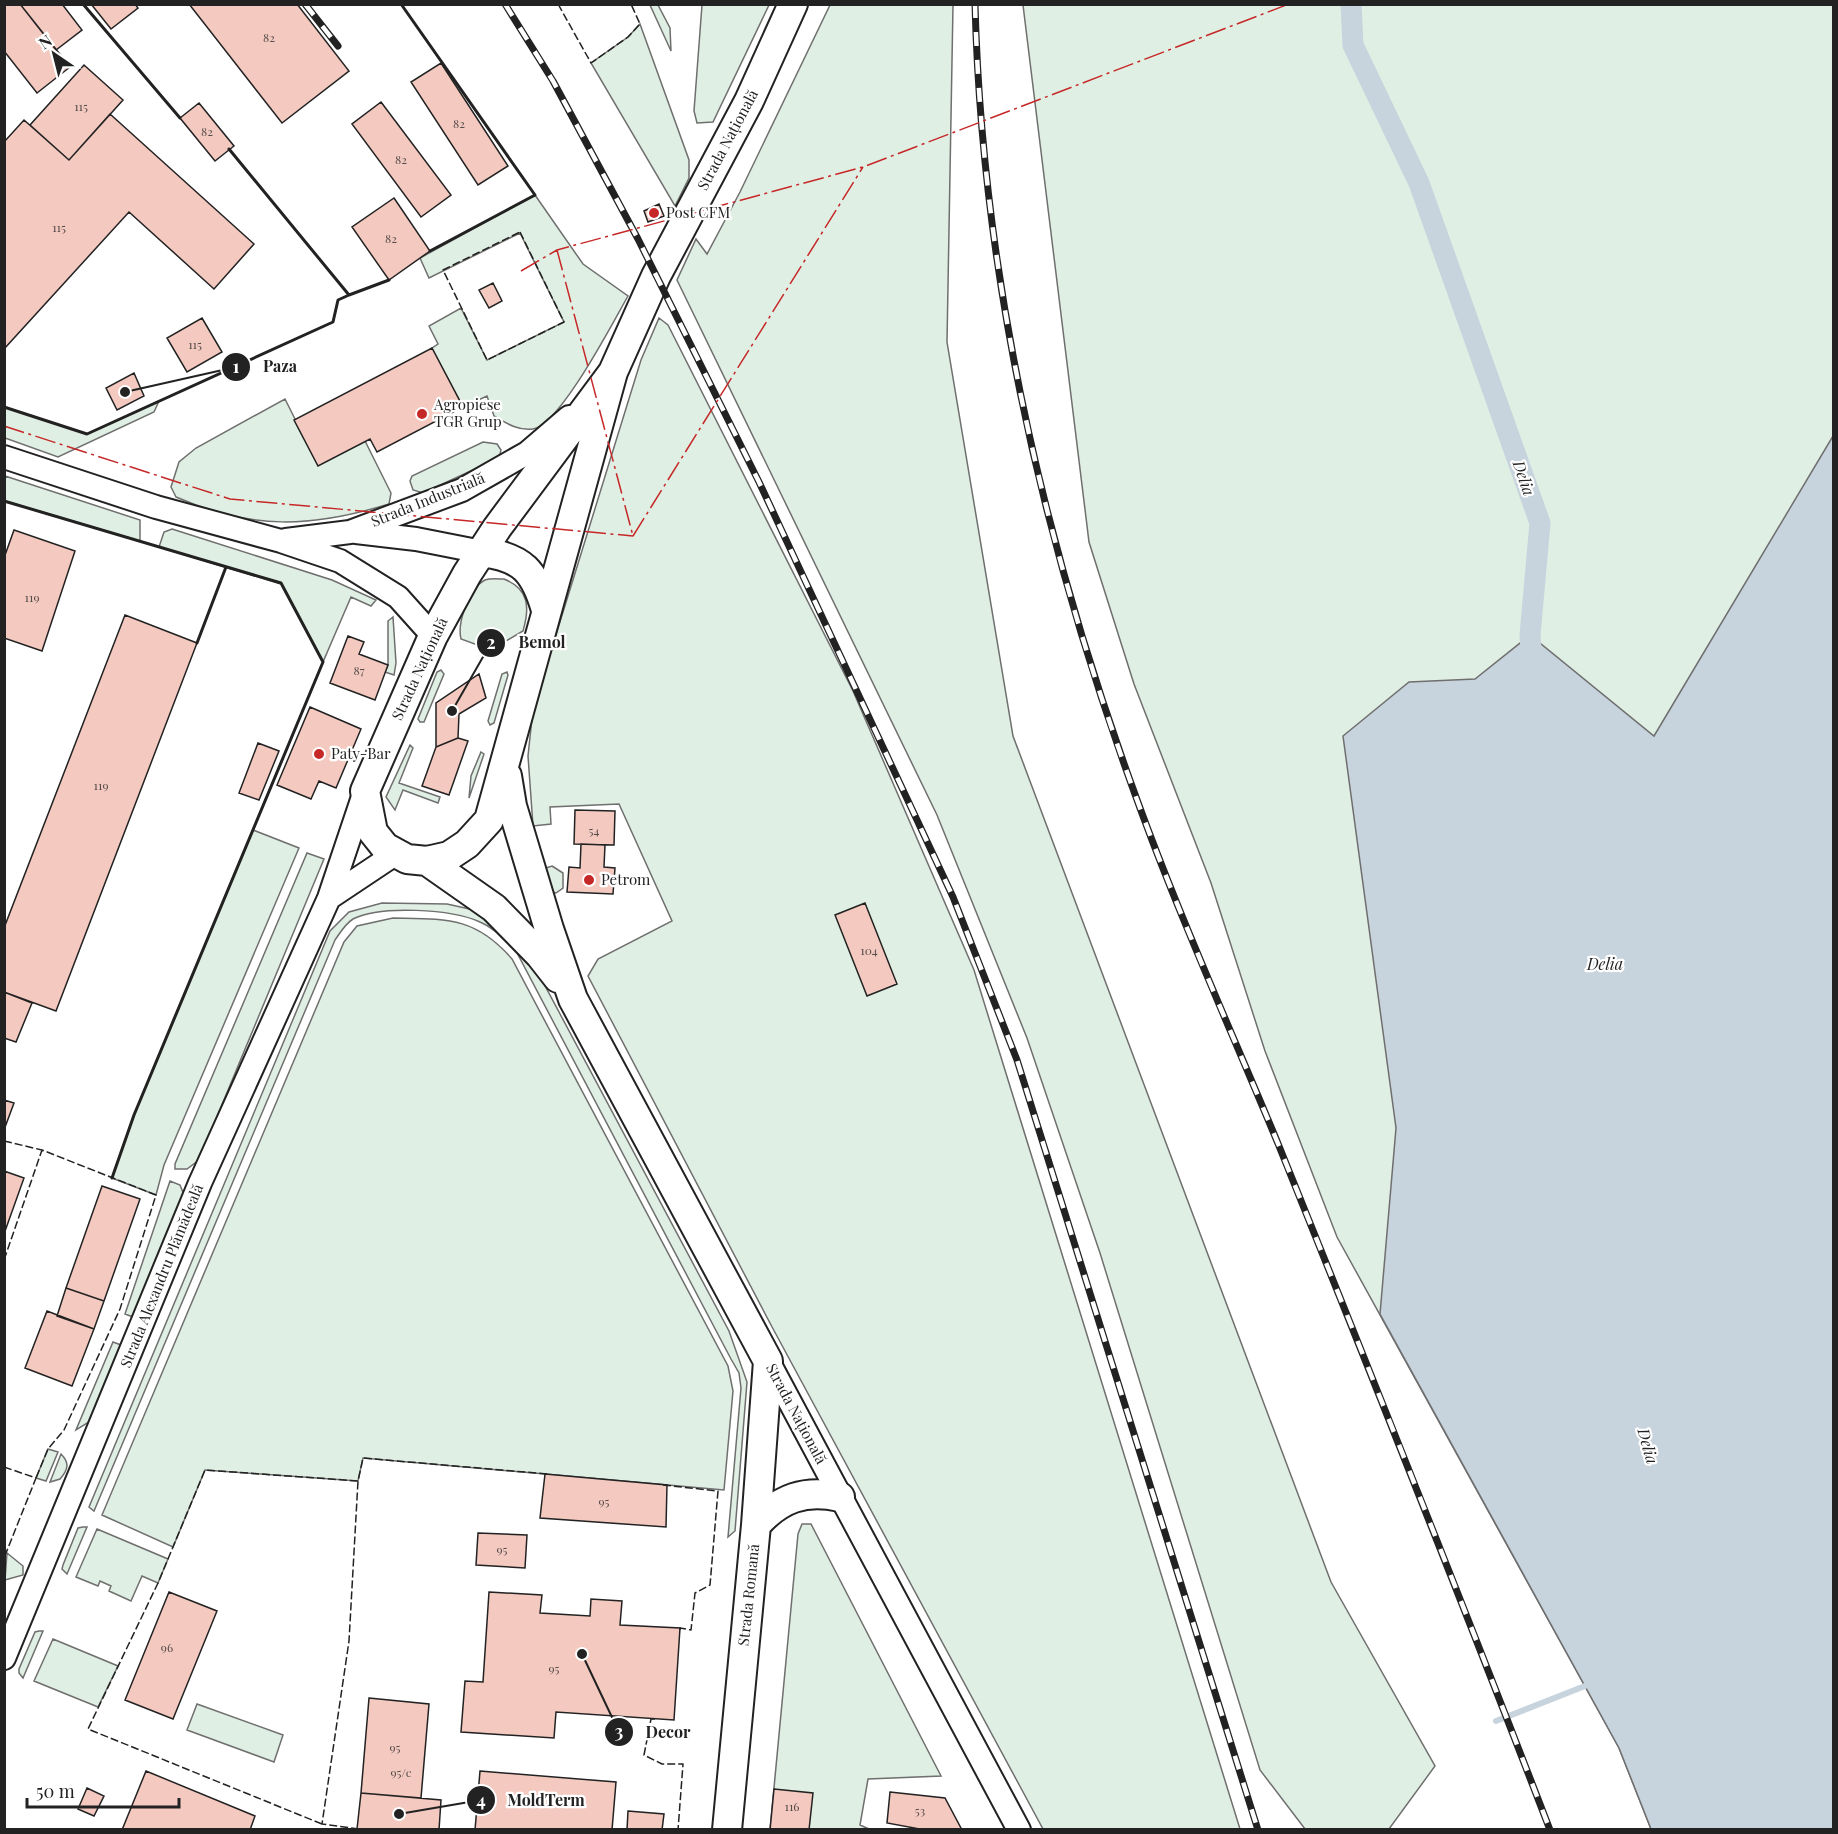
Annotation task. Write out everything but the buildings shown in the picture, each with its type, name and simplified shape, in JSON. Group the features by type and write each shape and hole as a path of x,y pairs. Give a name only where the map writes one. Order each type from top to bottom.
{"main road":[{"name":"Strada Națională","path":"395,854 407,859 427,861 448,856 467,844 489,820 495,806 505,760 546,610 614,372 656,276 749,101 793,4"},
{"name":"Strada Națională","path":"365,791 433,636 482,552 614,372"},
{"path":"482,552 506,556 527,569 539,590 546,610"},
{"name":"Strada Națională","path":"505,760 512,806 573,999"},
{"path":"365,791 373,832 395,854"},
{"name":"Strada Națională","path":"427,861 494,908 540,955 573,999 768,1361"},
{"name":"Strada Romană","path":"727,1830 756,1525 768,1361"},
{"path":"756,1525 777,1505 803,1494 822,1493 840,1497"}],"street":[{"name":"Strada Industrială","path":"281,541 350,532 462,490 492,474 555,431 614,372"},
{"name":"Strada Industrială","path":"4,457 200,521 281,541 340,561 398,597 433,636"},
{"name":"Strada Industrială","path":"350,532 416,539 482,552"},
{"name":"Strada Alexandru Plămădeală","path":"4,1658 200,1183 329,898 365,791"},
{"path":"329,898 395,854"},
{"name":"Strada Națională","path":"768,1361 1019,1830"}],"green space":[{"path":"650,5 658,5 670,28 671,51"},
{"path":"702,5 769,5 713,122 697,123 694,111"},
{"path":"830,5 953,5 947,342 1013,736 1331,1582 1435,1766 1389,1829 1305,1829 1260,1770 1100,1253 1027,1038 937,815 677,280 696,239 707,254 740,192"},
{"path":"1023,5 1833,5 1833,1000 1472,1370 1651,1829 1619,1748 1337,1237 1265,1051 1211,883 1134,684 1089,542"},
{"path":"640,24 689,160 689,178 675,206 591,63 628,37"},
{"path":"535,195 583,264 628,296 585,371 557,410 544,423 533,429 522,429 494,416 487,396 463,407 432,348 438,344 429,326 461,308 487,360 564,322 520,233 429,278 420,258"},
{"path":"659,318 668,325 853,691 974,970 1240,1829 1043,1829 771,1325 588,976 598,959 672,921 619,804 550,807 551,824 533,826 528,756 533,709 641,360"},
{"path":"285,399 318,465 365,441 391,493 389,504 334,518 282,522 230,515 176,497 171,487 179,462 196,448"},
{"path":"159,401 154,412 58,457 5,438 5,407 87,434"},
{"path":"483,442 497,444 501,450 499,458 423,493 413,490 410,481 412,476"},
{"path":"5,476 140,520 140,541 5,501"},
{"path":"172,529 332,580 376,600 371,606 351,597 323,662 281,584 159,547 164,532"},
{"path":"504,579 518,588 526,600 523,631 491,650 461,639 463,615 474,590 485,580"},
{"path":"393,617 396,663 394,675 385,672 388,665 388,621"},
{"path":"441,670 444,674 424,722 420,722 418,719 437,672"},
{"path":"507,672 494,723 490,725 488,721 502,674"},
{"path":"410,745 413,748 399,783 440,797 438,803 403,790 395,810 386,797"},
{"path":"481,752 484,754 469,798 471,776"},
{"path":"253,830 299,848 164,1165 156,1195 112,1178 134,1115"},
{"path":"307,853 324,859 199,1160 187,1169 175,1169 175,1164"},
{"path":"552,866 563,873 563,888 556,893 552,892 546,868"},
{"path":"382,903 447,904 483,912 535,967 729,1331 747,1382 735,1531 728,1537 741,1388 739,1373 516,951 495,931 480,922 452,914 416,910 380,912 353,919 335,940 94,1511 89,1507 330,931 349,912"},
{"path":"393,918 444,920 472,927 498,945 512,959 728,1366 733,1391 724,1490 363,1458 358,1481 205,1470 173,1547 102,1515 344,942 357,926"},
{"path":"170,1181 180,1185 184,1195 133,1317 125,1314"},
{"path":"113,1342 121,1345 89,1422 76,1430"},
{"path":"48,1449 58,1452 46,1481 36,1478"},
{"path":"61,1454 67,1463 65,1473 60,1479 50,1482"},
{"path":"802,1524 811,1524 941,1776 868,1779 860,1825 869,1829 770,1830 798,1534"},
{"path":"87,1527 67,1574 62,1569 78,1528"},
{"path":"97,1529 168,1559 158,1583 142,1576 131,1601 109,1591 111,1586 100,1581 98,1586 76,1577"},
{"path":"7,1553 23,1566 23,1575 5,1580"},
{"path":"43,1631 23,1678 19,1669 35,1632"},
{"path":"53,1639 118,1666 98,1707 34,1681"},
{"path":"197,1704 283,1735 274,1762 187,1730"}],"water":[{"name":"Delia","path":"1833,436 1833,1829 1651,1829 1619,1748 1380,1314 1396,1128 1343,736 1409,682 1475,679 1530,635 1654,736"}],"waterway":[{"name":"Delia","path":"1351,4 1353,45 1419,183 1540,523 1530,635 1532,664"},
{"path":"1496,1721 1585,1686"}],"railway":[{"path":"305,4 338,46"},
{"path":"505,4 553,81 638,239 759,482 953,897 1017,1060 1258,1830"},
{"path":"975,4 980,105 990,207 1004,307 1023,407 1046,506 1103,701 1136,797 1170,885 1279,1146 1550,1830"}],"fence":[{"path":"558,4 591,63 628,37 640,24 631,4"},
{"path":"520,232 564,322 487,360 443,270 520,232"},
{"path":"4,1141 42,1150 156,1195 120,1309 64,1430 48,1449 36,1478"},
{"path":"4,1260 42,1150"},
{"path":"359,1829 322,1824 349,1641 358,1481 363,1458 547,1474"},
{"path":"4,1467 36,1478 4,1558"},
{"path":"322,1824 88,1729 158,1583 205,1470 358,1481"},
{"path":"663,1485 718,1491 710,1585 695,1593 691,1630 680,1628 680,1632"},
{"path":"655,1719 651,1719 644,1755 662,1764 683,1764 678,1830"}],"wall":[{"path":"83,4 180,118"},
{"path":"401,4 535,195 430,251"},
{"path":"4,407 87,434 333,322 338,300 349,295 229,149"},
{"path":"349,295 389,280"},
{"path":"4,501 281,583 323,662 134,1115 112,1178"},
{"path":"197,643 226,567"}],"power":[{"path":"521,271 557,250 863,167 1289,4"},
{"path":"633,536 863,167"},
{"path":"557,250 633,536"},
{"path":"4,426 230,499 633,536"}],"place":[{"name":"Post CFM","path":"654,213"},
{"name":"Paza","path":"125,392"},
{"name":"Agropiese TGR Grup","path":"422,414"},
{"name":"Bemol","path":"452,711"},
{"name":"Paty-Bar","path":"319,754"},
{"name":"Petrom","path":"589,880"},
{"name":"Decor","path":"582,1654"},
{"name":"MoldTerm","path":"399,1814"}]}
